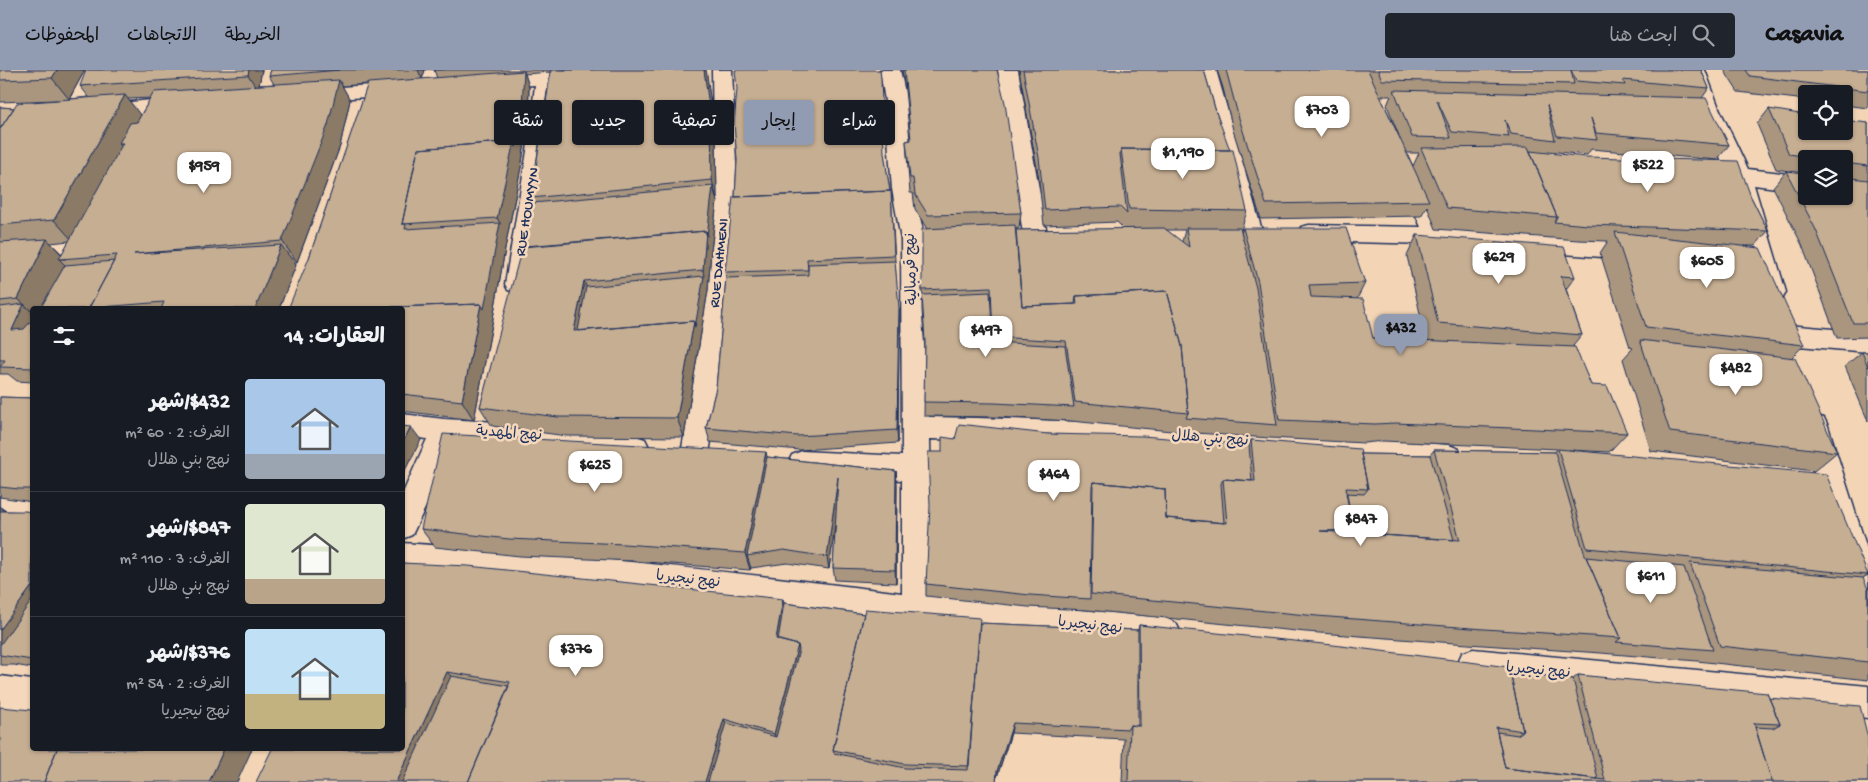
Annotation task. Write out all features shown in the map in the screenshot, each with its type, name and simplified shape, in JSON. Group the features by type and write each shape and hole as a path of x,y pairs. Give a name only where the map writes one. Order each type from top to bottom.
{"street":[{"path":"92,70 67,113 203,102"},
{"name":"RUE DAHMENI","path":"705,455 712,347 726,209 722,70"},
{"name":"نهج قرمبالية","path":"890,70 896,101 903,189 913,240 918,609"},
{"path":"1008,70 1035,234"},
{"path":"1206,70 1270,233"},
{"path":"1695,70 1699,108 1732,171 1766,260 1795,364"},
{"path":"287,96 363,102 445,81 546,78 579,73 606,74"},
{"name":"RUE HOUMYYN","path":"512,304 519,275 538,151 546,78"},
{"path":"146,131 160,105"},
{"path":"1407,159 1437,237"},
{"path":"1732,171 1798,183"},
{"path":"0,255 79,242 86,238 104,206"},
{"path":"1114,234 1346,232 1661,253"},
{"path":"913,240 978,236"},
{"path":"1737,258 1766,260"},
{"path":"1786,336 1868,342"},
{"path":"1806,401 1868,600"},
{"name":"نهج المهدية","path":"405,425 444,430 483,422 518,434 705,455"},
{"name":"نهج بني هلال","path":"916,428 1142,435 1319,446 1478,460"},
{"path":"405,520 425,479 444,430"},
{"path":"774,462 915,469"},
{"path":"1802,483 1832,485"},
{"path":"0,508 30,514"},
{"name":"نهج نيجيريا","path":"405,556 532,565 685,580 918,609 1190,635"},
{"name":"نهج نيجيريا","path":"1444,662 1868,702"},
{"path":"0,692 30,696"}],"building":[{"path":"0,70 57,70 52,78 0,80"},
{"path":"86,70 249,70 248,75 80,86"},
{"path":"271,70 340,70 269,76"},
{"path":"551,70 704,70 708,100 654,100 654,145 711,145 712,180 531,198 539,145 562,145 562,100 546,100"},
{"path":"735,70 880,70 882,100 824,100 824,145 884,145 890,191 735,197 737,160 734,124 737,89"},
{"path":"904,70 997,70 1005,103 1021,213 928,215 915,194 913,178 910,178 906,141 911,140"},
{"path":"1023,70 1204,70 1216,112 1230,150 1121,149 1127,214 1120,207 1045,210 1039,158"},
{"path":"1226,70 1368,70 1429,201 1266,204"},
{"path":"1378,70 1571,70 1574,84 1382,80"},
{"path":"1571,70 1701,70 1709,88 1623,80 1625,85 1576,81"},
{"path":"1746,70 1868,70 1868,91 1853,89 1853,85 1821,85 1750,76"},
{"path":"524,71 522,100 494,100 494,143 418,149 402,224 406,224 405,229 500,223 484,309 481,304 405,307 289,306 309,258 368,83"},
{"path":"339,80 328,125 282,241 134,254 281,245 256,306 162,306 164,302 90,306 117,255 59,259 123,143 119,143 130,123 137,122 154,92"},
{"path":"1394,90 1706,98 1729,145 1596,133 1591,118 1597,140 1557,136 1547,105 1555,140 1511,134 1505,120 1509,137 1452,132 1437,100 1451,138 1412,137"},
{"path":"125,95 54,220 0,225 0,129 17,103"},
{"path":"0,107 14,108 0,129"},
{"path":"1769,109 1798,114 1798,140 1853,140 1853,121 1868,123 1868,166 1853,164 1853,150 1798,150 1798,155 1789,154"},
{"path":"494,143 494,145 513,145 497,218 402,224 418,149"},
{"path":"1528,147 1557,217 1447,208 1421,148"},
{"path":"1121,149 1233,150 1247,211 1129,209"},
{"path":"1530,151 1586,157 1738,161 1751,197 1768,231 1588,225 1554,222 1557,217"},
{"path":"1786,171 1798,172 1798,195"},
{"path":"1853,178 1868,180 1868,323 1853,323 1816,230 1803,205 1853,205"},
{"path":"713,186 707,236 706,231 525,246 533,203"},
{"path":"891,191 894,255 807,259 808,270 725,272 733,197"},
{"path":"1015,225 1022,306 1077,304 1076,296 1167,291 1182,346 1188,413 1075,402 1066,341 993,337 991,287 922,290 922,229"},
{"path":"1164,228 1189,247 1186,228 1240,228 1256,288 1277,425 1186,418 1188,413 1182,346 1167,291 1076,296 1075,304 1022,306 1016,230"},
{"path":"1243,228 1346,228 1365,283 1309,285 1311,297 1363,299 1373,338 1575,347 1591,385 1607,386 1627,433 1279,420 1258,282"},
{"path":"706,231 703,270 584,281 574,331 694,321 677,418 558,417 480,407 522,247"},
{"path":"1615,232 1760,248 1804,345 1646,327"},
{"path":"1417,235 1564,247 1575,277 1561,276 1582,335 1438,323"},
{"path":"47,239 18,299 0,301 0,242"},
{"path":"114,261 90,306 42,306 65,265"},
{"path":"895,261 899,308 897,430 798,436 706,428 716,388 726,278 808,275 808,264"},
{"path":"704,276 695,327 694,321 578,331 586,287"},
{"path":"990,292 993,342 1065,346 1074,407 924,402 925,342 922,295"},
{"path":"24,304 12,330 24,329 30,322 30,368 0,367 5,360 0,360 0,307"},
{"path":"481,304 462,401 405,394 405,307"},
{"path":"1640,340 1795,358 1837,452 1670,432"},
{"path":"1862,352 1868,352 1868,367"},
{"path":"0,397 30,398 30,489 0,487"},
{"path":"959,424 1048,434 1143,436 1249,445 1252,481 1223,479 1221,484 1224,523 1166,518 1165,489 1093,482 1090,599 926,584 930,506 928,452 942,452 942,437 955,439"},
{"path":"405,426 411,427 405,438"},
{"path":"443,434 766,452 745,553 624,544 509,539 421,529"},
{"path":"1251,440 1360,449 1368,489 1346,488 1353,530 1320,531 1460,540 1434,450 1555,452 1584,552 1621,638 1317,616 1091,594 1093,482 1165,489 1166,518 1227,523 1223,479 1255,481"},
{"path":"1558,449 1826,474 1868,575 1587,548"},
{"path":"1361,454 1430,455 1454,540 1352,533 1346,493 1364,494 1368,489"},
{"path":"767,457 896,471 895,570 833,568 838,477 827,557 784,550 747,556"},
{"path":"0,511 30,512 30,589 0,630"},
{"path":"1586,557 1684,567 1713,650 1616,642 1621,638"},
{"path":"405,563 468,566 783,599 776,639 798,645 774,734 724,719 705,782 468,782 510,682 447,672 396,782 256,782 271,751 405,751"},
{"path":"1690,563 1863,578 1868,589 1868,662 1720,646"},
{"path":"30,603 30,660 0,655 0,645"},
{"path":"784,603 864,614 833,750 834,753 905,768 968,770 980,623 1138,630 1138,726 1130,725 1128,729 1013,723 997,771 996,782 708,782 726,723 776,737 799,650 798,645 778,640"},
{"path":"865,609 980,618 969,766 905,764 833,750"},
{"path":"1139,625 1333,645 1509,667 1523,731 1496,727 1505,768 1605,780 1578,675 1767,693 1780,724 1754,723 1772,782 1128,782 1130,725 1140,726"},
{"path":"1510,672 1573,679 1598,779 1505,768 1497,732 1518,735 1523,731"},
{"path":"451,676 509,686 468,782 402,782"},
{"path":"1769,698 1860,706 1868,738 1868,782 1772,782 1755,727 1773,728 1780,724"},
{"path":"0,707 30,710 30,751 56,751 44,782 0,782"},
{"path":"56,751 223,751 209,782 44,782"}]}
